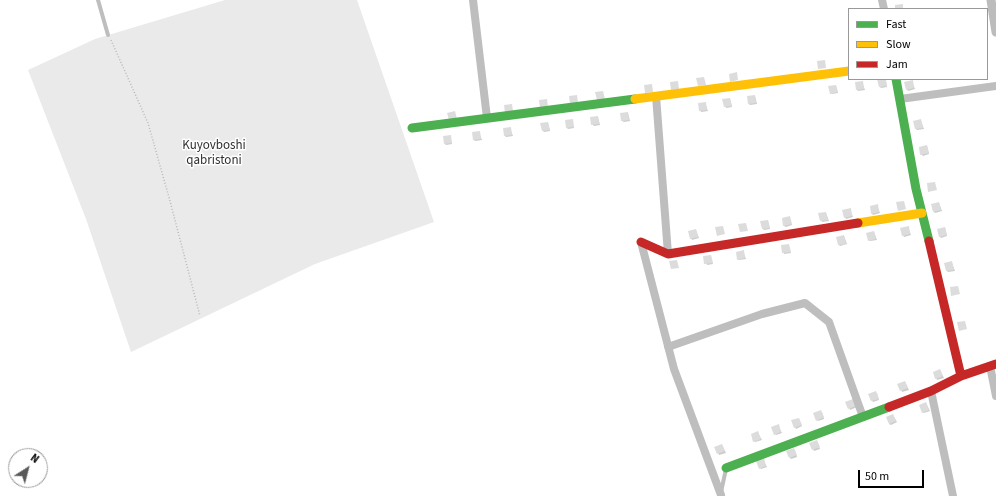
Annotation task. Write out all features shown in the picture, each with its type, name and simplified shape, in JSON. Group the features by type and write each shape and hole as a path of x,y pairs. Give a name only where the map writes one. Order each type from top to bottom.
{"street":[{"path":"473,0 487,118"},
{"path":"412,128 848,71"},
{"path":"896,80 916,189 961,376"},
{"path":"900,99 996,86"},
{"path":"656,96 668,254"},
{"path":"641,242 668,254 922,213"},
{"path":"641,242 674,369 720,496"},
{"path":"668,347 762,314 805,303 829,322 863,417"},
{"path":"726,468 931,391 961,376 993,365 996,396"},
{"path":"931,391 953,496"}],"lane":[{"path":"98,0 108,35"},
{"path":"720,496 726,468"}],"path":[{"path":"108,35 148,123 200,316"}],"green space":[{"name":"Kuyovboshi qabristoni","path":"225,0 357,0 434,222 315,264 131,352 86,219 28,70 95,39"}],"building":[{"path":"903,4 903,8 895,8 895,5"},
{"path":"825,60 826,68 818,69 817,61"},
{"path":"737,72 738,80 730,82 729,74"},
{"path":"704,77 706,85 698,86 696,78"},
{"path":"877,80 886,80 887,86 879,87"},
{"path":"913,80 914,88 906,90 904,82"},
{"path":"678,81 679,89 671,90 670,82"},
{"path":"863,81 864,89 856,90 855,82"},
{"path":"652,84 653,92 645,93 644,85"},
{"path":"836,85 838,92 830,94 828,86"},
{"path":"603,91 605,99 597,100 595,92"},
{"path":"577,95 578,103 570,104 569,96"},
{"path":"755,95 756,103 748,104 747,96"},
{"path":"730,98 732,106 724,107 722,99"},
{"path":"547,99 548,107 540,108 539,100"},
{"path":"706,102 707,110 699,111 698,103"},
{"path":"512,104 513,111 505,113 504,105"},
{"path":"455,111 457,119 449,120 447,113"},
{"path":"628,112 629,120 621,121 620,113"},
{"path":"598,116 599,124 591,125 590,117"},
{"path":"573,119 574,127 566,128 565,120"},
{"path":"921,119 923,128 915,129 913,121"},
{"path":"548,122 550,130 542,131 540,123"},
{"path":"511,127 512,135 504,136 503,128"},
{"path":"480,131 481,139 473,140 472,132"},
{"path":"451,135 452,143 444,144 443,136"},
{"path":"927,145 929,153 920,155 919,147"},
{"path":"935,182 937,190 928,192 927,183"},
{"path":"904,201 906,209 898,211 896,202"},
{"path":"939,202 941,210 933,212 931,204"},
{"path":"878,204 879,212 871,214 870,206"},
{"path":"851,208 852,216 844,218 842,210"},
{"path":"826,212 828,220 820,221 818,213"},
{"path":"790,216 792,224 783,226 782,218"},
{"path":"768,220 770,228 762,229 760,221"},
{"path":"746,223 748,231 740,232 738,224"},
{"path":"723,226 725,234 717,236 715,227"},
{"path":"909,226 910,234 902,236 900,228"},
{"path":"945,227 947,235 939,237 937,229"},
{"path":"696,229 698,237 690,239 688,231"},
{"path":"874,231 876,239 868,241 866,233"},
{"path":"844,235 846,244 838,245 836,237"},
{"path":"789,244 791,252 782,253 781,245"},
{"path":"744,250 745,258 737,260 736,252"},
{"path":"711,255 713,263 704,264 703,256"},
{"path":"677,260 679,268 671,269 669,261"},
{"path":"952,261 954,270 946,271 944,263"},
{"path":"958,286 960,294 951,296 950,287"},
{"path":"965,321 967,329 959,331 957,322"},
{"path":"940,369 943,376 935,379 933,372"},
{"path":"905,381 908,388 900,391 897,384"},
{"path":"876,391 879,399 871,401 868,394"},
{"path":"853,399 856,406 848,409 845,402"},
{"path":"926,402 929,410 922,413 919,405"},
{"path":"821,410 824,417 816,421 813,413"},
{"path":"893,414 896,421 889,424 886,417"},
{"path":"799,418 802,425 794,428 791,420"},
{"path":"779,424 781,432 774,435 771,427"},
{"path":"758,431 761,439 753,442 751,434"},
{"path":"817,440 820,447 812,450 809,443"},
{"path":"722,444 725,451 717,454 714,447"},
{"path":"794,448 797,455 789,458 786,451"},
{"path":"764,458 766,466 759,469 756,461"}],"waterway":[{"path":"991,0 996,32"}],"traffic: fast":[{"path":"896,80 916,189 929,241"},
{"path":"412,128 635,99"},
{"path":"726,468 889,407"}],"traffic: slow":[{"path":"635,99 848,71"},
{"path":"858,223 922,213"}],"traffic: jam":[{"path":"641,242 668,254 858,223"},
{"path":"929,241 961,376"},
{"path":"889,407 931,391 961,376 996,364"}]}
